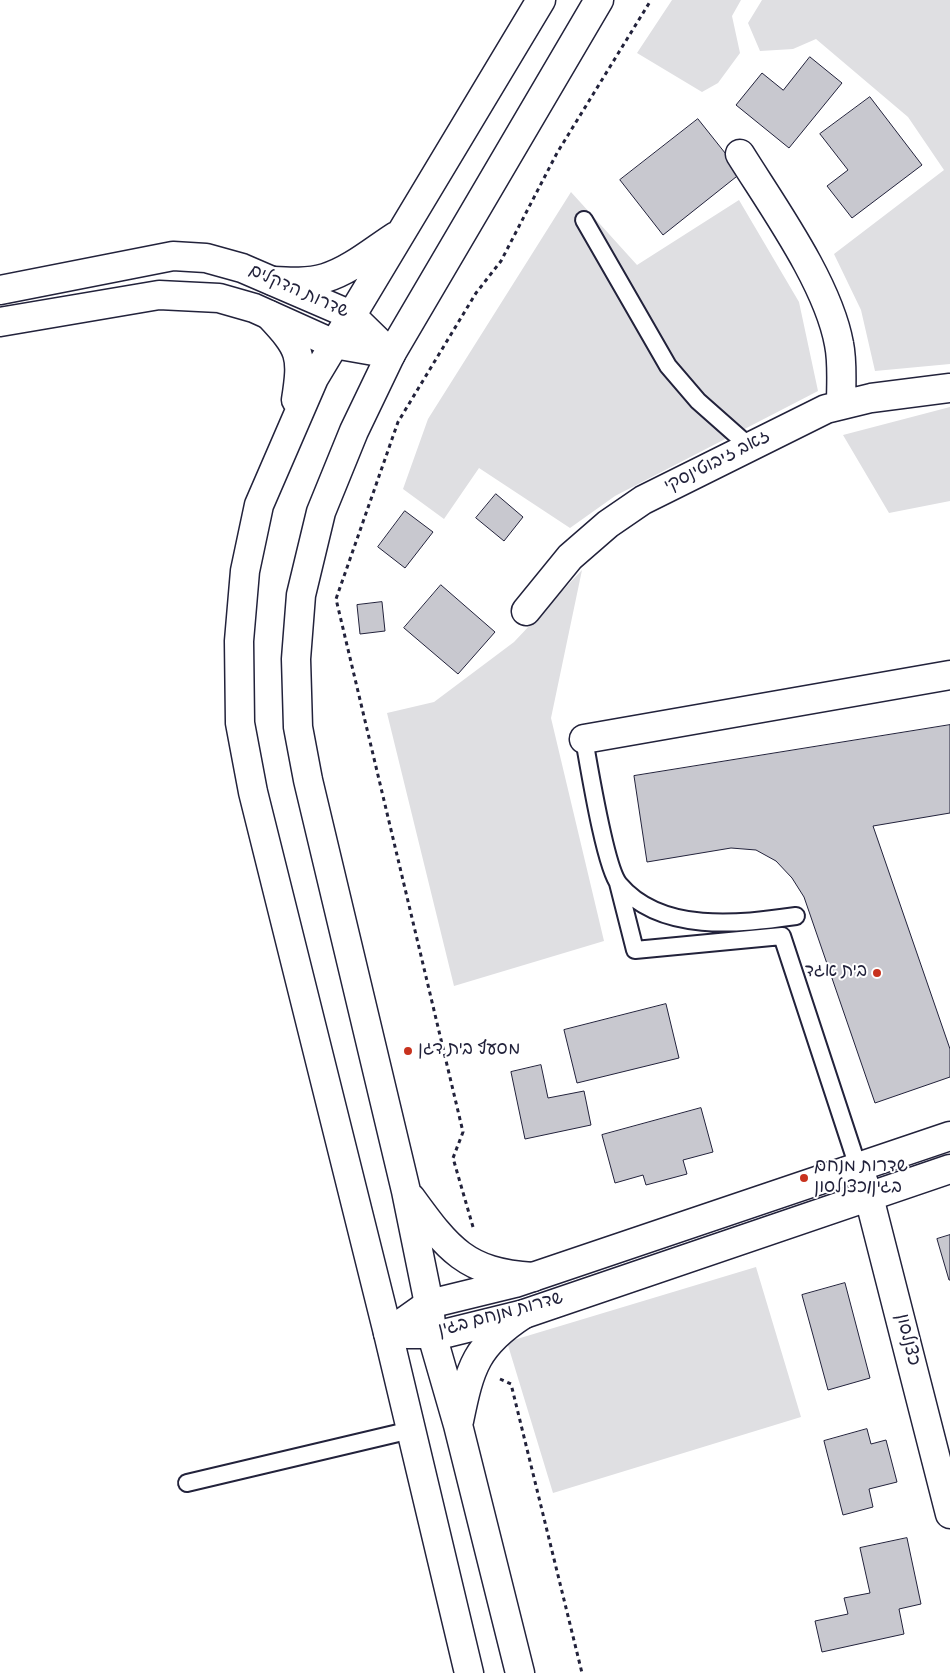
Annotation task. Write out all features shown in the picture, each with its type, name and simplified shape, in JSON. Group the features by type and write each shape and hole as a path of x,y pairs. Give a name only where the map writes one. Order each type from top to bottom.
{"main road":[{"path":"468,1673 388,1333 253,792 240,723 239,641 245,571 258,505 292,424 314,378 540,0"},
{"path":"520,1673 458,1425 432,1335 429,1304 406,1191 308,780 298,727 296,659 301,595 321,512 354,431 391,354 599,0"},
{"path":"740,154 792,238 828,306 839,344 841,405"},
{"path":"274,281 298,282 324,278 345,269 401,232"},
{"name":"שדרות הדקלים","path":"0,290 172,256 206,258 242,268 351,315 391,354"},
{"name":"שדרות הדקלים","path":"0,322 159,295 219,298 270,315 334,344 391,354"},
{"path":"270,315 290,337 299,354 300,370 292,424"},
{"name":"זאב ז'בוטינסקי","path":"526,611 570,557 608,524 643,500 826,409 914,391 950,388"},
{"path":"584,739 950,675"},
{"name":"שדרות מנחם בגין","path":"388,1333 429,1304 533,1277 950,1136"},
{"name":"כצנלסון","path":"858,1167 868,1197 950,1514"},
{"name":"שדרות מנחם בגין","path":"388,1333 432,1335 524,1314 950,1169"},
{"path":"406,1191 441,1238 462,1257 487,1270 506,1276 533,1277"},
{"path":"458,1425 472,1366 484,1346 506,1325 524,1314"}],"lane":[{"path":"584,220 668,366 698,401 750,447"},
{"path":"584,739 608,855 618,883 635,950 782,936 858,1167"},
{"path":"618,883 644,905 677,918 714,922 760,921 796,916"},
{"path":"187,1483 411,1430"}],"path":[{"path":"462,1257 474,1233 453,1158 463,1132 336,599 398,422 476,293 501,261 557,153 651,0"},
{"path":"472,1366 511,1384 582,1673"}],"shaded area":[{"path":"672,0 741,0 732,16 740,53 718,83 702,92 637,53"},
{"path":"762,0 950,0 950,364 875,371 861,310 834,254 944,170 908,117 816,39 793,49 760,51 748,23"},
{"path":"571,192 637,265 739,200 799,302 818,391 615,496 570,528 479,468 444,519 403,489 428,419"},
{"path":"950,407 950,501 889,513 843,435"},
{"path":"582,570 551,718 604,941 454,986 387,713 434,702 514,642"},
{"path":"756,1267 801,1417 553,1493 507,1342"}],"building":[{"path":"810,57 842,83 789,148 736,105 762,73 783,90"},
{"path":"870,97 922,165 852,218 827,186 848,170 820,134"},
{"path":"698,119 741,173 663,235 620,180"},
{"path":"496,494 523,517 504,541 476,518"},
{"path":"405,511 433,532 405,568 378,547"},
{"path":"441,585 495,632 458,674 404,628"},
{"path":"382,602 385,631 360,634 357,605"},
{"name":"בית אגד","path":"950,725 950,813 873,826 950,1049 950,1077 875,1103 804,897 792,878 776,861 756,850 731,848 647,862 634,776"},
{"path":"666,1004 679,1058 577,1083 564,1030"},
{"path":"541,1065 548,1098 584,1091 591,1125 525,1139 511,1072"},
{"path":"701,1108 713,1152 683,1160 687,1174 646,1185 643,1175 615,1183 602,1135"},
{"path":"950,1235 950,1280 949,1280 937,1239"},
{"path":"845,1283 870,1378 828,1390 802,1295"},
{"path":"867,1429 871,1444 886,1440 897,1482 869,1489 873,1507 843,1515 824,1441"},
{"path":"907,1538 921,1604 899,1609 904,1634 822,1652 815,1621 848,1614 844,1598 870,1593 860,1548"}],"place":[{"name":"בית אגד","path":"877,973"},
{"name":"מסעף בית דגן","path":"408,1051"},
{"name":"שדרות מנחם בגין/כצנלסון","path":"804,1178"}]}
